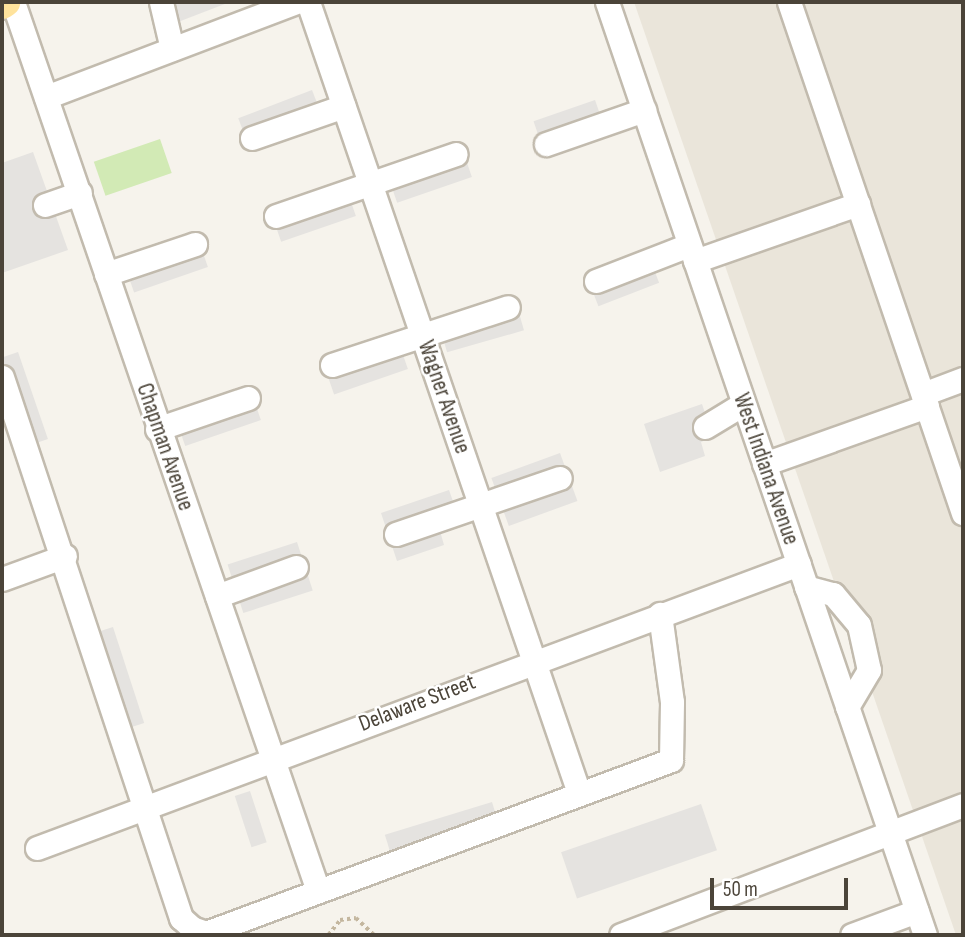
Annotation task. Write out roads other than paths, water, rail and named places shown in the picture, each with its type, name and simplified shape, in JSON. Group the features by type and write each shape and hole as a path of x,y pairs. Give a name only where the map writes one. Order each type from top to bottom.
{"street":[{"name":"Chapman Avenue","path":"13,2 318,891"},
{"path":"161,2 173,49"},
{"path":"46,97 296,2"},
{"name":"Wagner Avenue","path":"308,2 579,793"},
{"name":"West Indiana Avenue","path":"607,2 925,935"},
{"path":"789,2 963,513"},
{"path":"252,138 344,106"},
{"path":"547,144 643,110"},
{"path":"276,216 456,154"},
{"path":"45,205 80,192"},
{"path":"596,281 858,204"},
{"path":"106,274 195,244"},
{"path":"332,365 508,307"},
{"path":"2,377 64,557 181,918 192,928 206,933 671,760 672,702 660,614"},
{"path":"764,464 925,400 963,379"},
{"path":"158,429 248,398"},
{"path":"705,427 743,404"},
{"path":"396,534 560,478"},
{"path":"2,579 64,557"},
{"name":"Delaware Street","path":"37,848 534,659 799,564"},
{"path":"217,596 296,567"},
{"path":"806,587 833,594 859,625 869,670 847,707"},
{"path":"621,935 963,805"},
{"path":"852,935 917,911"}]}
